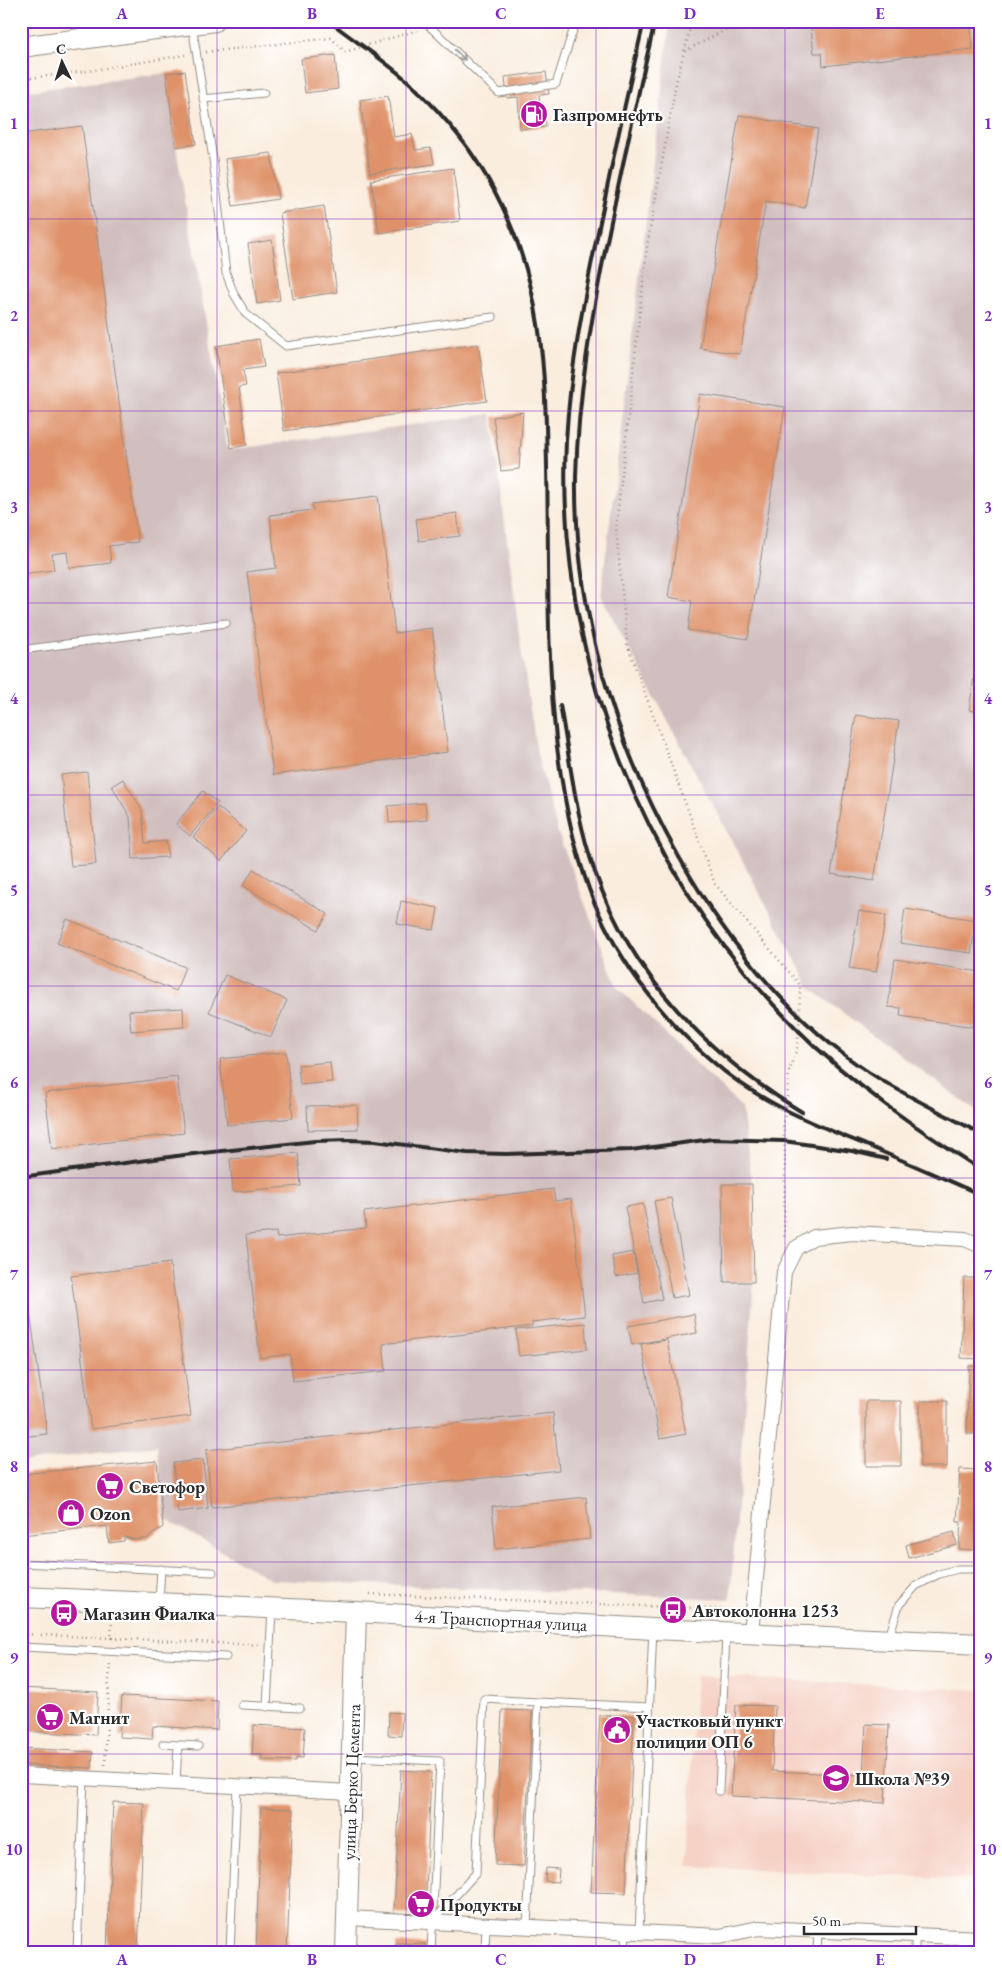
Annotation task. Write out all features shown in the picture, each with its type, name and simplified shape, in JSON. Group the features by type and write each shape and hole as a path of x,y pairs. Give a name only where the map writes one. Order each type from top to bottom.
{"main road":[{"path":"21,48 215,21"},
{"name":"4-я Транспортная улица","path":"21,1597 981,1644"},
{"name":"улица Берко Цемента","path":"346,1952 356,1612"}],"street":[{"path":"751,1633 784,1272 796,1248 814,1236 852,1233 965,1239 981,1246"},
{"path":"21,1775 351,1792"},
{"path":"348,1918 720,1936 759,1928 981,1938"}],"lane":[{"path":"427,24 499,93 556,84 576,21"},
{"path":"192,24 213,159 226,273 234,294 246,314 286,346 493,317"},
{"path":"203,99 264,93"},
{"path":"21,650 226,623"},
{"path":"21,1563 213,1572"},
{"path":"888,1640 899,1605 916,1586 939,1574 958,1569 981,1569"},
{"path":"159,1603 161,1570"},
{"path":"266,1707 272,1608"},
{"path":"625,1952 632,1932 653,1629"},
{"path":"719,1791 726,1632"},
{"path":"21,1647 226,1657"},
{"path":"432,1922 476,1874 484,1699 649,1707"},
{"path":"527,1927 538,1702"},
{"path":"242,1705 300,1708"},
{"path":"163,1744 198,1746"},
{"path":"176,1783 178,1745"},
{"path":"352,1757 440,1761 431,1952"},
{"path":"77,1952 84,1778"},
{"path":"230,1952 237,1786"},
{"path":"485,1952 486,1925"},
{"path":"817,1952 818,1930"},
{"path":"915,1935 915,1952"},
{"path":"962,1937 962,1952"}],"path":[{"path":"21,79 88,71 196,53 331,38 345,52 427,24 457,21"},
{"path":"692,21 676,83 648,246 616,528 627,644 715,884 800,985 799,1032 797,1048 790,1072 783,1122 785,1153 784,1242"},
{"path":"684,51 743,21"},
{"path":"365,1594 753,1611"},
{"path":"104,1779 112,1601"},
{"path":"21,1634 270,1646"}],"shaded area":[{"path":"670,21 981,21 981,1115 811,989 601,596"},
{"path":"166,73 176,147 228,450 491,414 521,649 537,754 558,833 617,987 742,1108 752,1184 754,1282 730,1599 272,1580 165,1519 157,1446 21,1462 21,92"},
{"name":"Школа №39","path":"696,1676 981,1690 981,1880 687,1866"}],"building":[{"path":"810,21 970,21 973,49 823,66 822,53 814,53"},
{"path":"335,55 338,89 305,93 301,59"},
{"path":"185,71 196,144 176,147 166,73"},
{"path":"546,72 549,94 539,95 540,108 544,107 546,127 520,129 518,97 507,98 505,77"},
{"path":"388,96 394,137 412,134 415,150 431,148 434,164 370,173 360,100"},
{"path":"739,115 818,129 805,208 766,201 740,354 700,348"},
{"path":"82,126 138,542 109,546 111,563 69,568 67,552 52,554 54,570 21,574 21,134"},
{"path":"271,153 278,199 233,206 225,159"},
{"path":"453,168 460,221 379,233 371,180"},
{"path":"324,206 337,292 293,299 280,213"},
{"path":"272,240 280,300 257,304 248,244"},
{"path":"259,339 264,367 243,370 246,386 239,387 247,445 231,448 216,346"},
{"path":"478,344 487,401 284,431 276,373"},
{"path":"700,394 785,407 748,639 688,630 692,601 668,597"},
{"path":"523,412 519,469 501,471 493,417"},
{"path":"378,496 395,633 432,628 448,752 273,775 247,572 276,568 270,515 313,510 312,504"},
{"path":"457,513 460,536 419,541 416,519"},
{"path":"977,658 981,658 981,712 969,710"},
{"path":"856,715 899,721 874,881 831,874"},
{"path":"87,772 96,864 71,866 61,775"},
{"path":"123,779 142,810 145,843 166,841 168,857 133,859 130,817 112,786"},
{"path":"203,791 218,803 190,836 176,824"},
{"path":"425,803 427,820 389,823 388,806"},
{"path":"218,807 246,831 221,861 193,837"},
{"path":"253,869 328,914 318,930 243,886"},
{"path":"401,901 438,908 434,930 397,924"},
{"path":"905,909 976,920 971,953 900,943"},
{"path":"859,911 886,915 876,972 849,968"},
{"path":"67,919 185,967 176,991 57,943"},
{"path":"895,959 981,972 981,1028 900,1016 901,1008 888,1007"},
{"path":"225,975 287,1000 271,1037 209,1012"},
{"path":"183,1008 184,1027 131,1031 129,1011"},
{"path":"286,1052 293,1118 227,1125 220,1059"},
{"path":"330,1062 332,1082 300,1085 298,1065"},
{"path":"177,1077 184,1133 52,1149 45,1093"},
{"path":"357,1105 358,1129 308,1130 307,1106"},
{"path":"298,1153 301,1186 233,1192 230,1159"},
{"path":"722,1184 752,1184 754,1282 724,1282"},
{"path":"553,1189 555,1201 571,1199 585,1316 532,1322 532,1326 383,1344 386,1371 293,1381 290,1354 260,1358 246,1235 276,1232 277,1238 366,1228 364,1212"},
{"path":"671,1198 689,1295 672,1298 654,1201"},
{"path":"643,1204 662,1299 644,1303 625,1207"},
{"path":"633,1252 637,1273 616,1277 612,1256"},
{"path":"170,1263 191,1416 91,1429 71,1276"},
{"path":"21,1269 24,1269 47,1434 21,1437"},
{"path":"964,1278 981,1278 981,1359 961,1358"},
{"path":"694,1314 697,1333 632,1345 628,1326"},
{"path":"585,1323 587,1349 519,1356 516,1330"},
{"path":"667,1340 686,1434 660,1439 641,1344"},
{"path":"969,1366 981,1366 981,1434 967,1434"},
{"path":"866,1401 901,1401 901,1466 866,1466"},
{"path":"920,1401 947,1401 947,1467 920,1467"},
{"path":"553,1413 559,1470 212,1507 206,1450"},
{"path":"203,1460 208,1508 178,1512 173,1463"},
{"path":"157,1461 163,1527 148,1538 136,1540 124,1537 124,1541 109,1543 107,1526 21,1535 21,1474"},
{"path":"960,1469 979,1470 975,1550 959,1549 961,1522 957,1522"},
{"path":"586,1497 590,1539 496,1549 492,1507"},
{"path":"954,1532 957,1545 909,1558 906,1545"},
{"path":"21,1688 98,1692 96,1735 21,1731"},
{"path":"122,1696 218,1701 217,1730 153,1726 152,1739 119,1737"},
{"path":"736,1705 775,1706 772,1771 863,1775 866,1724 889,1725 885,1803 731,1796"},
{"path":"502,1710 532,1711 524,1866 495,1865"},
{"path":"389,1712 402,1713 401,1736 388,1735"},
{"path":"600,1715 634,1716 626,1893 591,1892"},
{"path":"254,1725 305,1728 303,1758 296,1757 296,1761 262,1760 262,1755 252,1755"},
{"path":"21,1748 93,1752 92,1768 21,1765"},
{"path":"401,1770 431,1772 425,1915 394,1913"},
{"path":"113,1802 144,1803 138,1952 107,1952"},
{"path":"261,1808 293,1809 287,1952 256,1952"},
{"path":"546,1868 559,1869 558,1882 545,1881"},
{"path":"396,1943 425,1944 425,1952 396,1952"},
{"path":"493,1947 521,1949 521,1952 493,1952"}],"railway":[{"path":"329,21 381,59 411,84 458,135 469,149 496,194 512,227 524,260 538,327 545,395 549,626 555,733 563,786 574,838 589,889 611,937 624,960 656,1004 692,1043 730,1076 768,1101 809,1121 981,1195"},
{"path":"644,21 588,280 574,360 568,414 566,441 567,523 576,603 594,683 620,760 654,834 695,904 743,970 798,1030 840,1069 885,1104 981,1170"},
{"path":"655,21 601,270 586,358 579,417 576,476 577,526 582,575 602,673 617,721 635,768 656,813 696,885 753,966 797,1014 847,1057 896,1088 981,1134"},
{"path":"560,705 574,789 588,852 610,910 630,946 652,979 706,1039 736,1066 802,1112"},
{"path":"21,1177 184,1155 315,1141 349,1140 375,1141 467,1153 506,1154 631,1150 712,1139 784,1141 852,1151 886,1159"}],"place":[{"name":"Газпромнефть","path":"534,114"},
{"name":"Светофор","path":"110,1486"},
{"name":"Ozon","path":"71,1513"},
{"name":"Автоколонна 1253","path":"673,1610"},
{"name":"Магазин Фиалка","path":"64,1613"},
{"name":"Магнит","path":"50,1717"},
{"name":"Участковый пункт полиции ОП 6","path":"617,1730"},
{"name":"Школа №39","path":"836,1778"},
{"name":"Продукты","path":"421,1904"}]}
